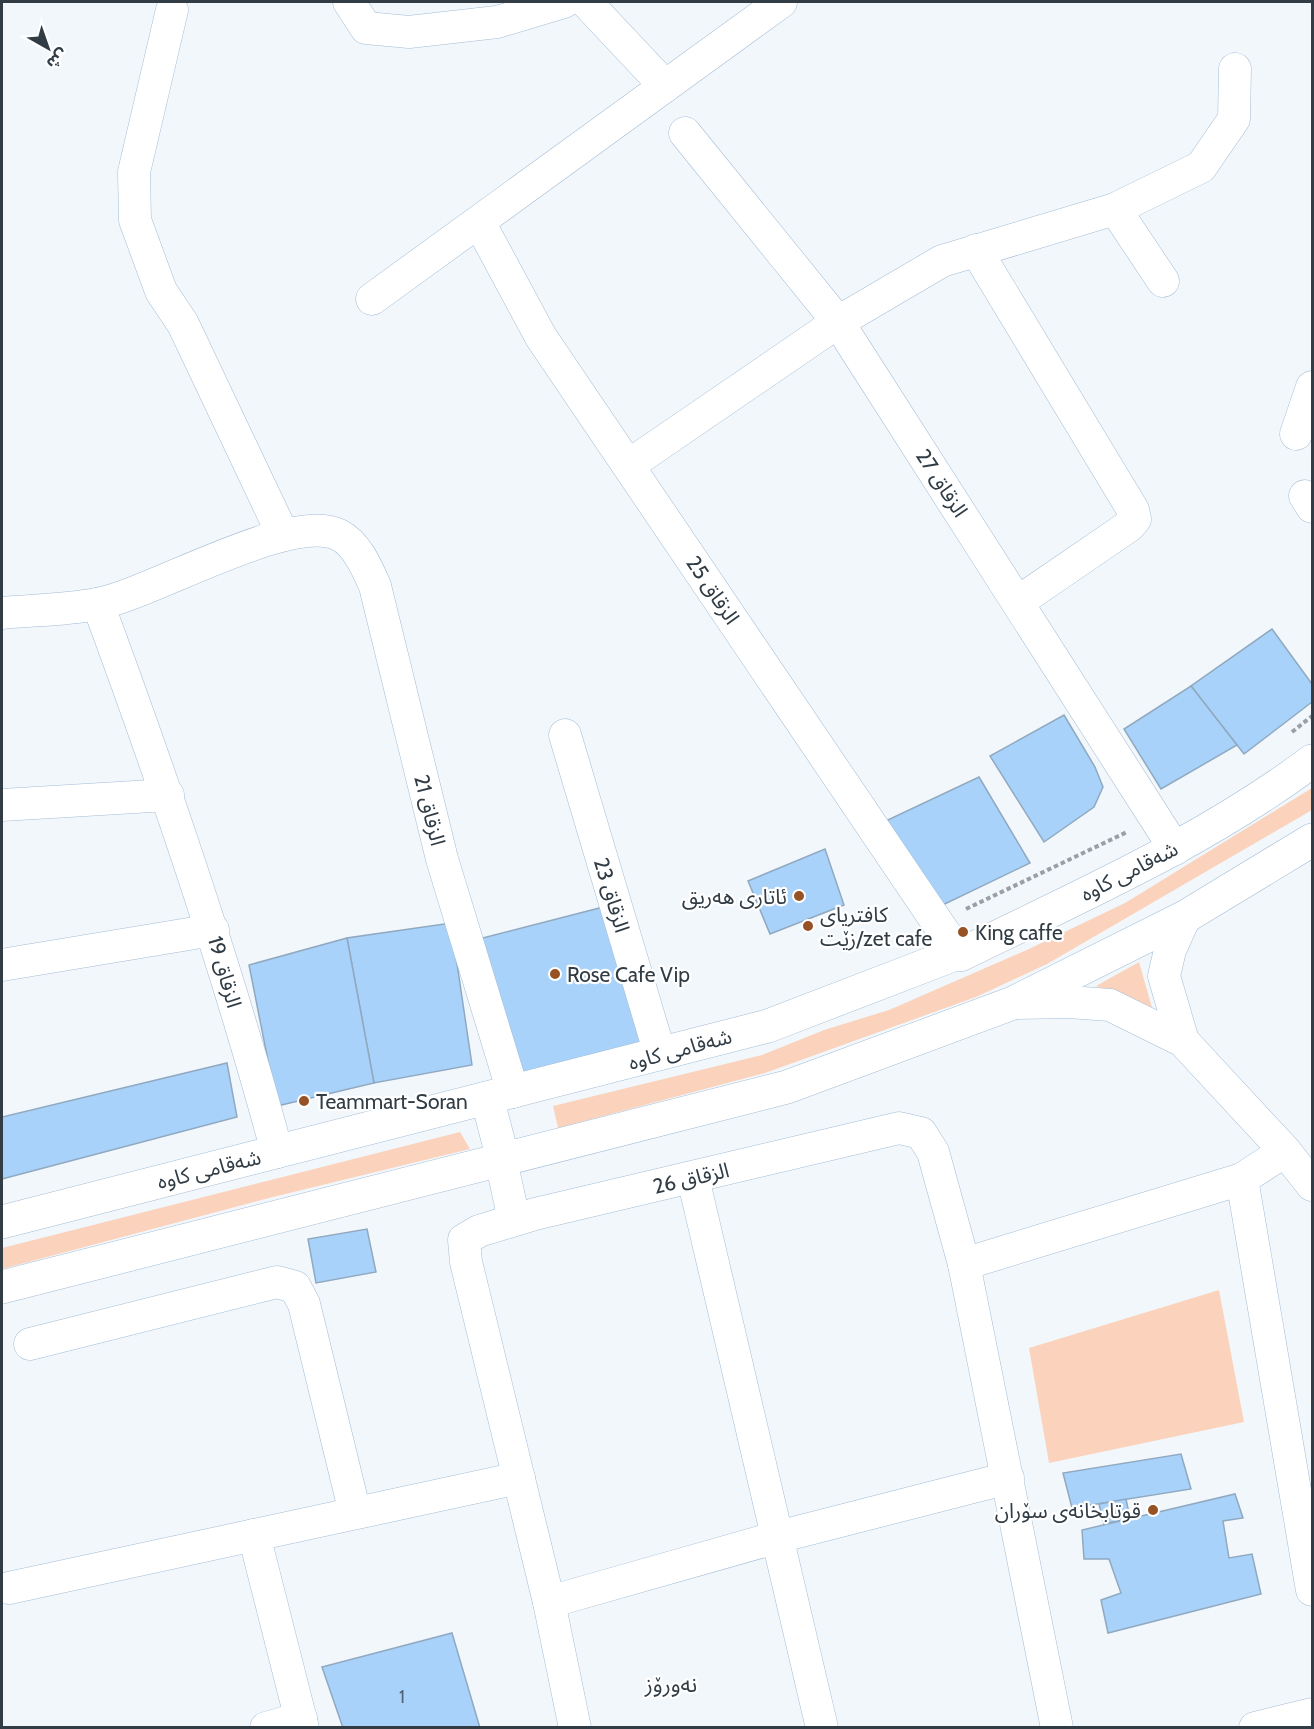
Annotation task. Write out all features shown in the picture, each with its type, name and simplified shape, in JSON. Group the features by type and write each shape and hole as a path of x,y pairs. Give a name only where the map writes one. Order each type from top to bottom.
{"main road":[{"name":"شەقامی کاوە","path":"2,1222 768,1026 958,953 960,955 1175,849 1264,798 1312,761"},
{"path":"2,1287 787,1087 1013,1003 1185,916 1312,840"},
{"path":"500,1095 502,1160"}],"street":[{"path":"349,2 366,28 409,32 497,22 564,2"},
{"path":"586,2 665,86"},
{"path":"372,299 781,2"},
{"path":"2,613 98,604 283,535 183,324 161,291 135,220 134,172 172,10"},
{"path":"629,465 838,322 942,261 1114,209 1201,167 1234,119 1235,69"},
{"name":"الزقاق 27","path":"686,133 838,322 1175,849"},
{"path":"1114,209 1163,281"},
{"name":"الزقاق 25","path":"479,222 541,337 958,953"},
{"path":"976,250 1133,510 1135,519 1129,526 1018,602"},
{"path":"1296,434 1312,387"},
{"name":"الزقاق 21","path":"283,535 320,530 339,535 352,546 375,586 500,1095"},
{"name":"الزقاق 19","path":"98,604 168,795 213,930 277,1152"},
{"name":"الزقاق 23","path":"565,735 660,1054"},
{"path":"2,805 168,795"},
{"path":"1183,1041 1164,976 1170,950 1185,916"},
{"path":"2,965 213,930"},
{"path":"1013,1003 1069,1002 1110,1005 1183,1041 1285,1151 1312,1185"},
{"name":"الزقاق 26","path":"519,1478 466,1262 464,1240 479,1231 514,1220 899,1128 921,1133 933,1152 964,1264"},
{"path":"1057,1728 964,1264 1242,1179 1285,1151"},
{"path":"502,1160 514,1220"},
{"path":"693,1178 822,1728"},
{"path":"1242,1179 1312,1590"},
{"path":"30,1344 277,1282 295,1287 304,1304 355,1513"},
{"path":"9,1588 519,1478 549,1602 575,1728"},
{"path":"549,1602 778,1537 1008,1478"},
{"path":"254,1535 302,1723 266,1728"},
{"path":"1255,1728 1312,1714"}],"shaded area":[{"path":"1312,788 1312,810 1047,964 976,997 765,1073 558,1128 553,1106 762,1055 824,1030 889,1010 1029,949 1125,903"},
{"path":"1139,962 1153,1011 1096,986"},
{"path":"460,1132 470,1149 269,1198 2,1269 2,1248"},
{"path":"1219,1290 1244,1422 1049,1463 1029,1348"}],"building":[{"path":"1272,629 1312,684 1312,702 1244,754 1191,686"},
{"path":"1191,686 1237,745 1161,789 1124,729"},
{"path":"1064,715 1095,767 1103,787 1094,807 1044,842 990,756"},
{"path":"979,777 1030,863 926,913 877,825"},
{"path":"825,849 844,905 770,934 748,881"},
{"name":"Rose Cafe Vip","path":"615,904 656,1052 513,1092 467,942"},
{"path":"451,923 472,1065 374,1083 347,938"},
{"path":"347,938 374,1083 277,1106 249,965"},
{"path":"227,1063 237,1117 2,1179 2,1117"},
{"path":"367,1229 376,1272 316,1283 308,1239"},
{"path":"1181,1454 1191,1489 1072,1508 1063,1473"},
{"path":"1235,1494 1243,1518 1223,1521 1229,1558 1252,1554 1261,1594 1108,1633 1101,1600 1121,1593 1109,1559 1084,1559 1082,1530"},
{"path":"1126,1499 1130,1518 1104,1524 1099,1504"},
{"path":"452,1633 480,1728 343,1728 322,1667"}],"place":[{"name":"ئاتاری هەریق","path":"799,896"},
{"name":"کافتریای زێت/zet cafe","path":"808,926"},
{"name":"King caffe","path":"963,932"},
{"name":"Rose Cafe Vip","path":"555,974"},
{"name":"Teammart-Soran","path":"304,1101"},
{"name":"قوتابخانەی سۆران","path":"1153,1510"}],"district":[{"name":"نەورۆز","path":"671,1684"}]}
